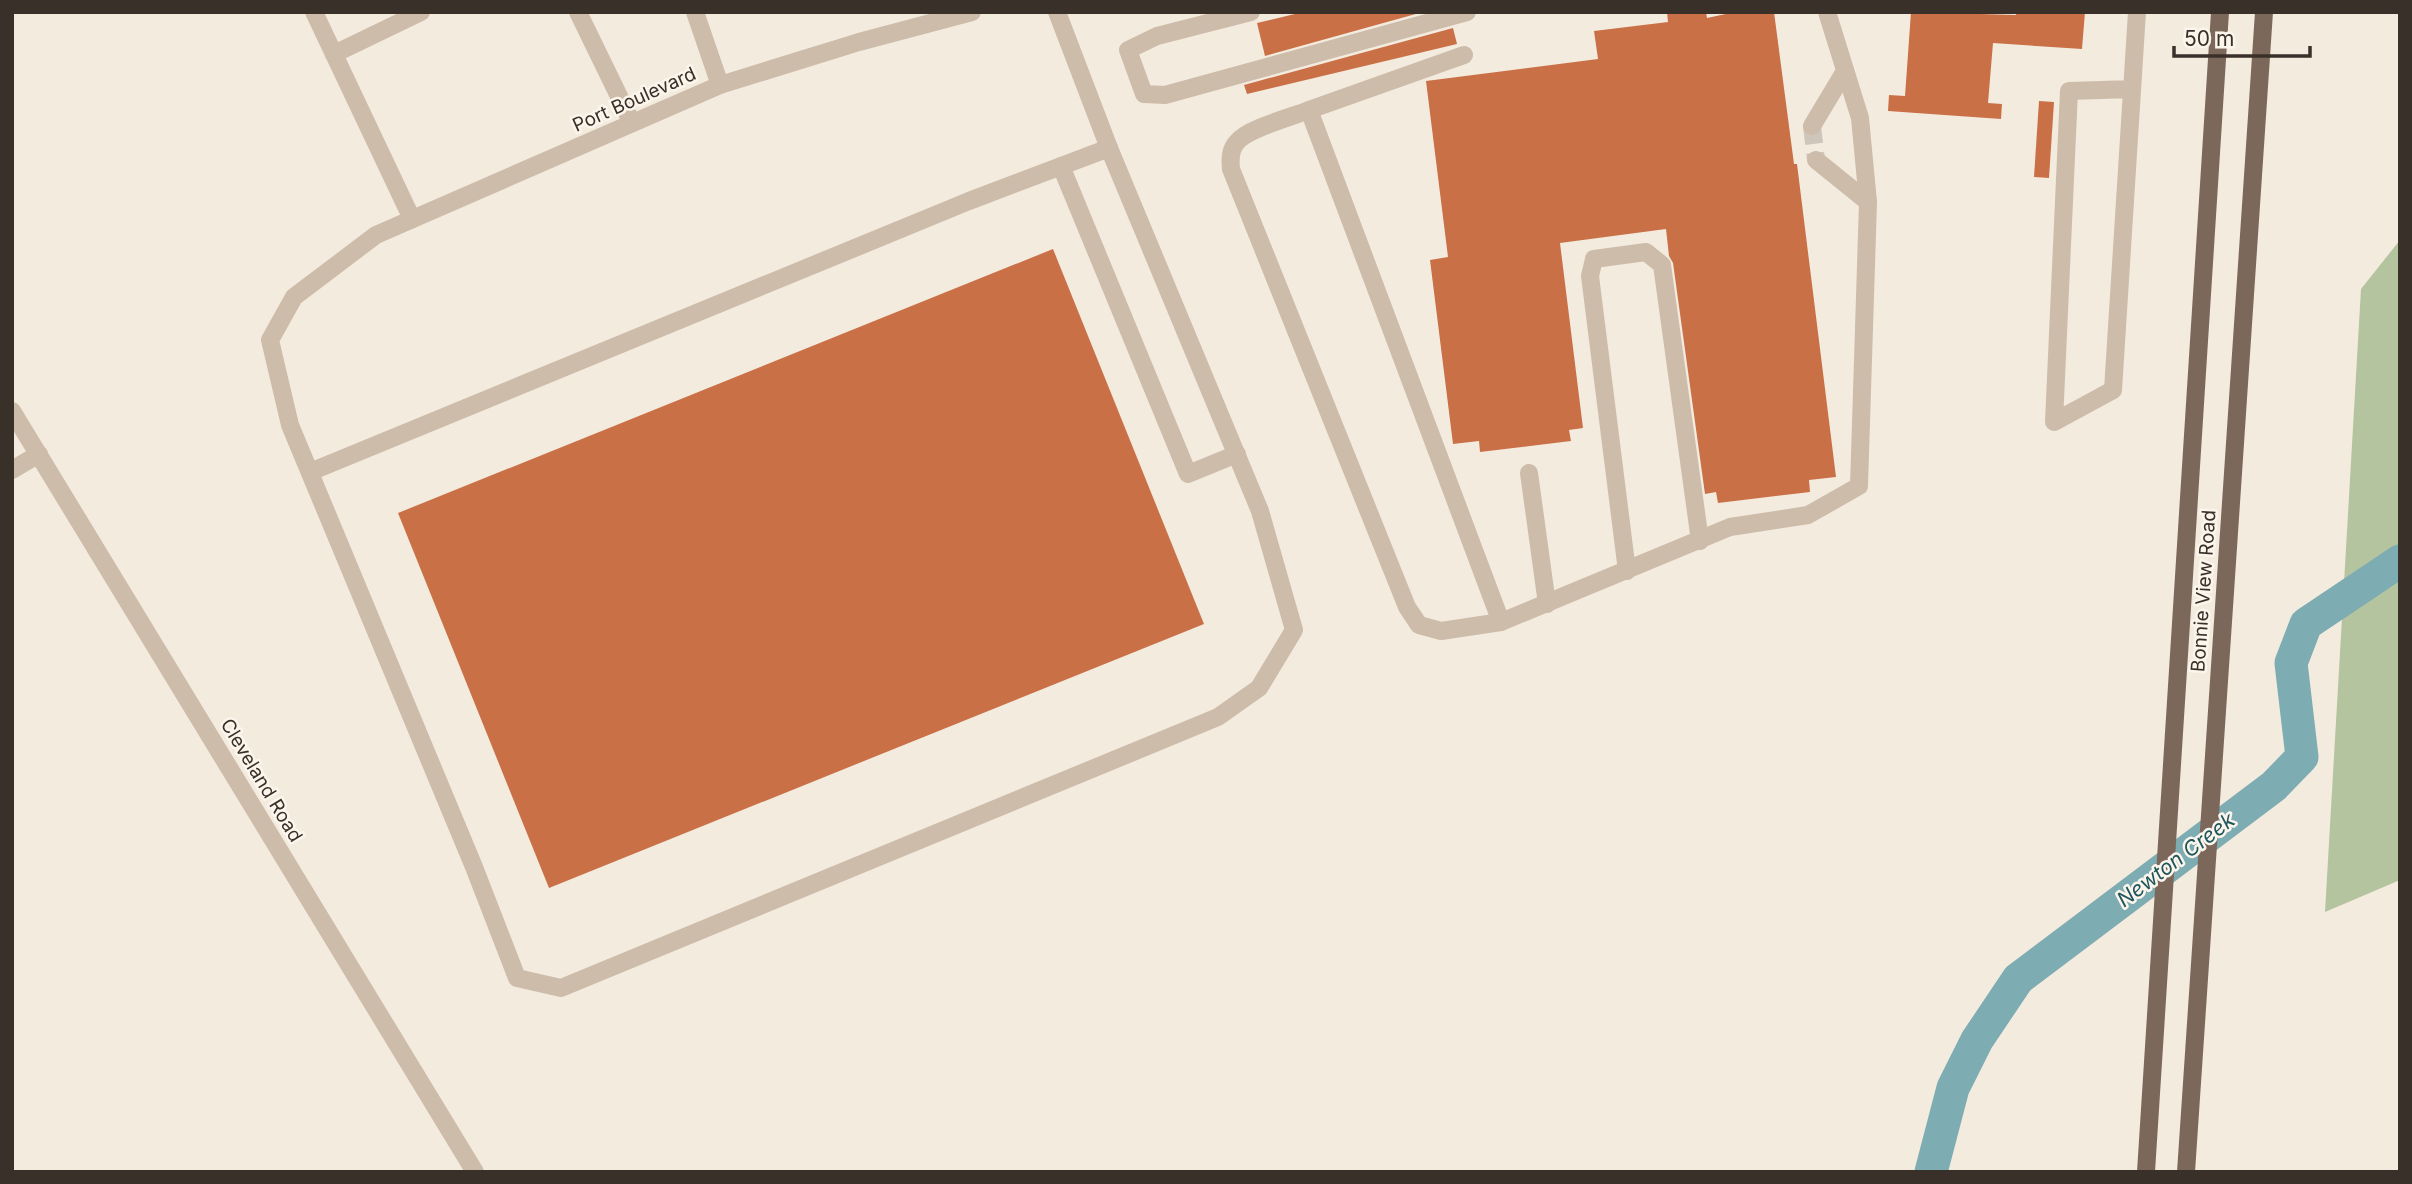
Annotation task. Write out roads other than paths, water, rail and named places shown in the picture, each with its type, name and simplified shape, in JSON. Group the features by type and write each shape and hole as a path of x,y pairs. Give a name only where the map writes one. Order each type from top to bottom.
{"main road":[{"name":"Bonnie View Road","path":"2146,1172 2220,12"},
{"name":"Bonnie View Road","path":"2186,1172 2264,12"}],"street":[{"path":"314,12 412,219"},
{"path":"334,54 421,12"},
{"path":"578,12 632,123"},
{"path":"695,12 720,85"},
{"name":"Port Boulevard","path":"972,12 859,42 720,85 376,235 294,297 270,340 290,425 474,867 517,978 561,988 1218,717 1258,688 1294,630 1260,511 1237,454"},
{"path":"1057,12 1109,148 1237,454 1188,474 1061,166"},
{"path":"1251,12 1157,36 1128,50 1143,94 1165,95 1467,12"},
{"path":"1464,55 1245,135 1236,142 1230,156 1231,169 1407,607 1419,625 1441,631 1501,622 1730,527 1808,515 1859,486 1868,202 1860,118 1826,12"},
{"path":"2132,89 2069,91 2054,422 2113,390 2137,12"},
{"path":"1812,126 1845,71"},
{"path":"1309,110 1501,622"},
{"path":"310,472 1109,148"},
{"path":"1816,160 1868,202"},
{"path":"1627,571 1590,276 1594,259 1646,252 1662,265 1700,541"},
{"name":"Cleveland Road","path":"12,411 475,1172"},
{"path":"12,470 39,454"},
{"path":"1529,473 1547,604"}],"waterway":[{"name":"Newton Creek","path":"1931,1172 1953,1088 1977,1040 2018,979 2274,786 2302,757 2291,663 2306,624 2400,561"}],"tunnel":[{"path":"1812,126 1816,160"}]}
